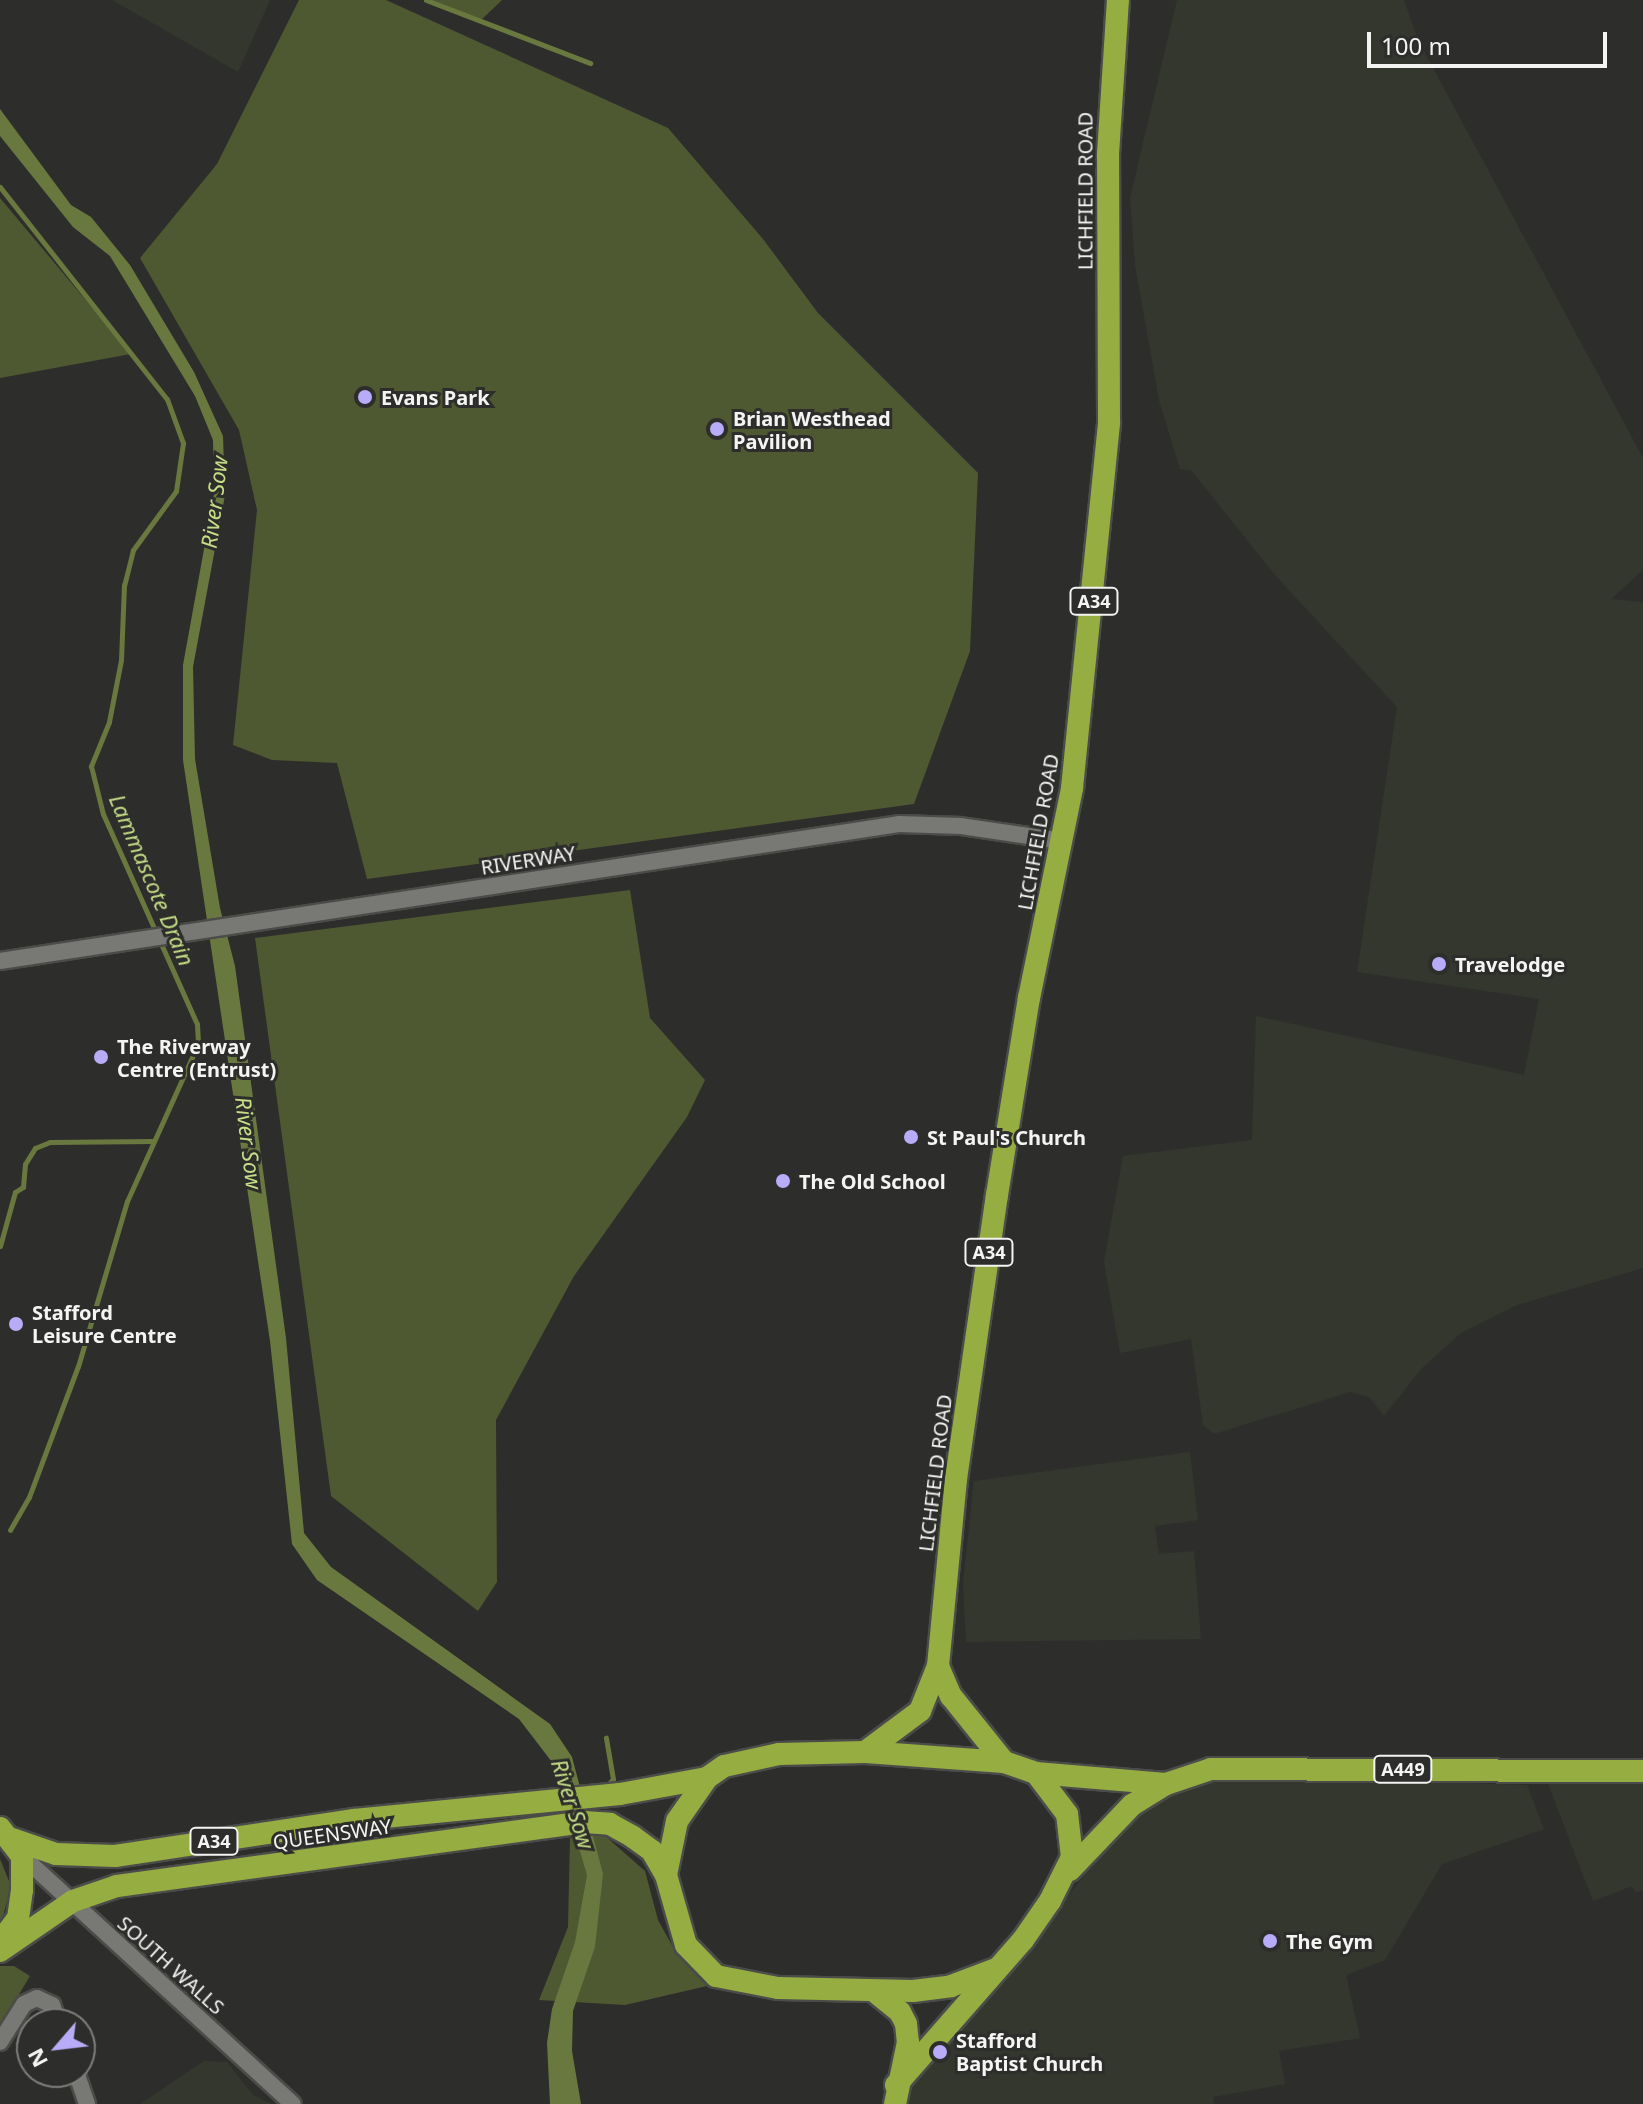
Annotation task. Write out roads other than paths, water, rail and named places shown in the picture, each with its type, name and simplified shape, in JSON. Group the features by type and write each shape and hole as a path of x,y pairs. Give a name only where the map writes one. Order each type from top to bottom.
{"highway":[{"name":"LICHFIELD ROAD","path":"865,1752 920,1711 938,1666 956,1479 997,1195 1029,998 1063,841 1084,696 1109,422 1108,154 1118,0"},
{"path":"938,1666 951,1696 1004,1762"},
{"name":"QUEENSWAY","path":"11,1841 56,1854 106,1856 354,1820 614,1794 707,1778 724,1766 779,1754 865,1752 1004,1762 1036,1773"},
{"name":"A449","path":"1036,1773 1166,1784 1233,1767 1643,1771"},
{"path":"896,2094 1063,1881 1072,1857 1072,1834 1067,1814 1036,1773"},
{"path":"707,1778 677,1821 666,1875 686,1945 716,1976 778,1988 874,1991 951,1986 996,1969"},
{"name":"A449","path":"1063,1881 1103,1830 1166,1784"},
{"name":"QUEENSWAY","path":"0,1951 73,1901 117,1886 584,1822 617,1828 652,1851 666,1875"},
{"path":"0,1942 18,1918 11,1841"},
{"path":"874,1991 900,2012 906,2024 908,2042 896,2094"}],"street":[{"name":"RIVERWAY","path":"0,961 899,824 961,826 1063,841"},
{"name":"SOUTH WALLS","path":"11,1841 293,2104"},
{"path":"21,2008 37,1998 53,2008"},
{"path":"0,2042 16,2017"}],"water":[{"name":"River Sow","path":"0,109 71,205 91,217 130,265 194,372 223,436 225,495 193,667 195,759 220,908 235,966 286,1338 304,1533 331,1567 550,1724 572,1757 603,1874 595,1947 573,2011 572,2051 581,2104 550,2104 547,2043 552,2009 575,1942 587,1875 555,1766 519,1719 317,1580 292,1544 270,1341 183,760 183,665 214,494 213,440 195,396 110,256 73,227 0,136"}],"waterway":[{"path":"426,0 590,63"},
{"name":"Lammascote Drain","path":"0,187 167,399 183,443 176,491 133,550 124,585 121,660 109,722 91,766 103,814 197,1024 198,1044 127,1201 78,1366 29,1497 10,1530"},
{"path":"0,1246 15,1192 23,1187 25,1164 35,1148 50,1142 153,1141"},
{"path":"604,1789 613,1779 606,1738"}],"place":[{"name":"Evans Park","path":"365,397"},
{"name":"Brian Westhead Pavilion","path":"717,429"},
{"name":"Travelodge","path":"1439,964"},
{"name":"The Riverway Centre (Entrust)","path":"101,1057"},
{"name":"St Paul's Church","path":"911,1137"},
{"name":"The Old School","path":"783,1181"},
{"name":"Stafford Leisure Centre","path":"16,1324"},
{"name":"The Gym","path":"1270,1941"},
{"name":"Stafford Baptist Church","path":"940,2052"}]}
